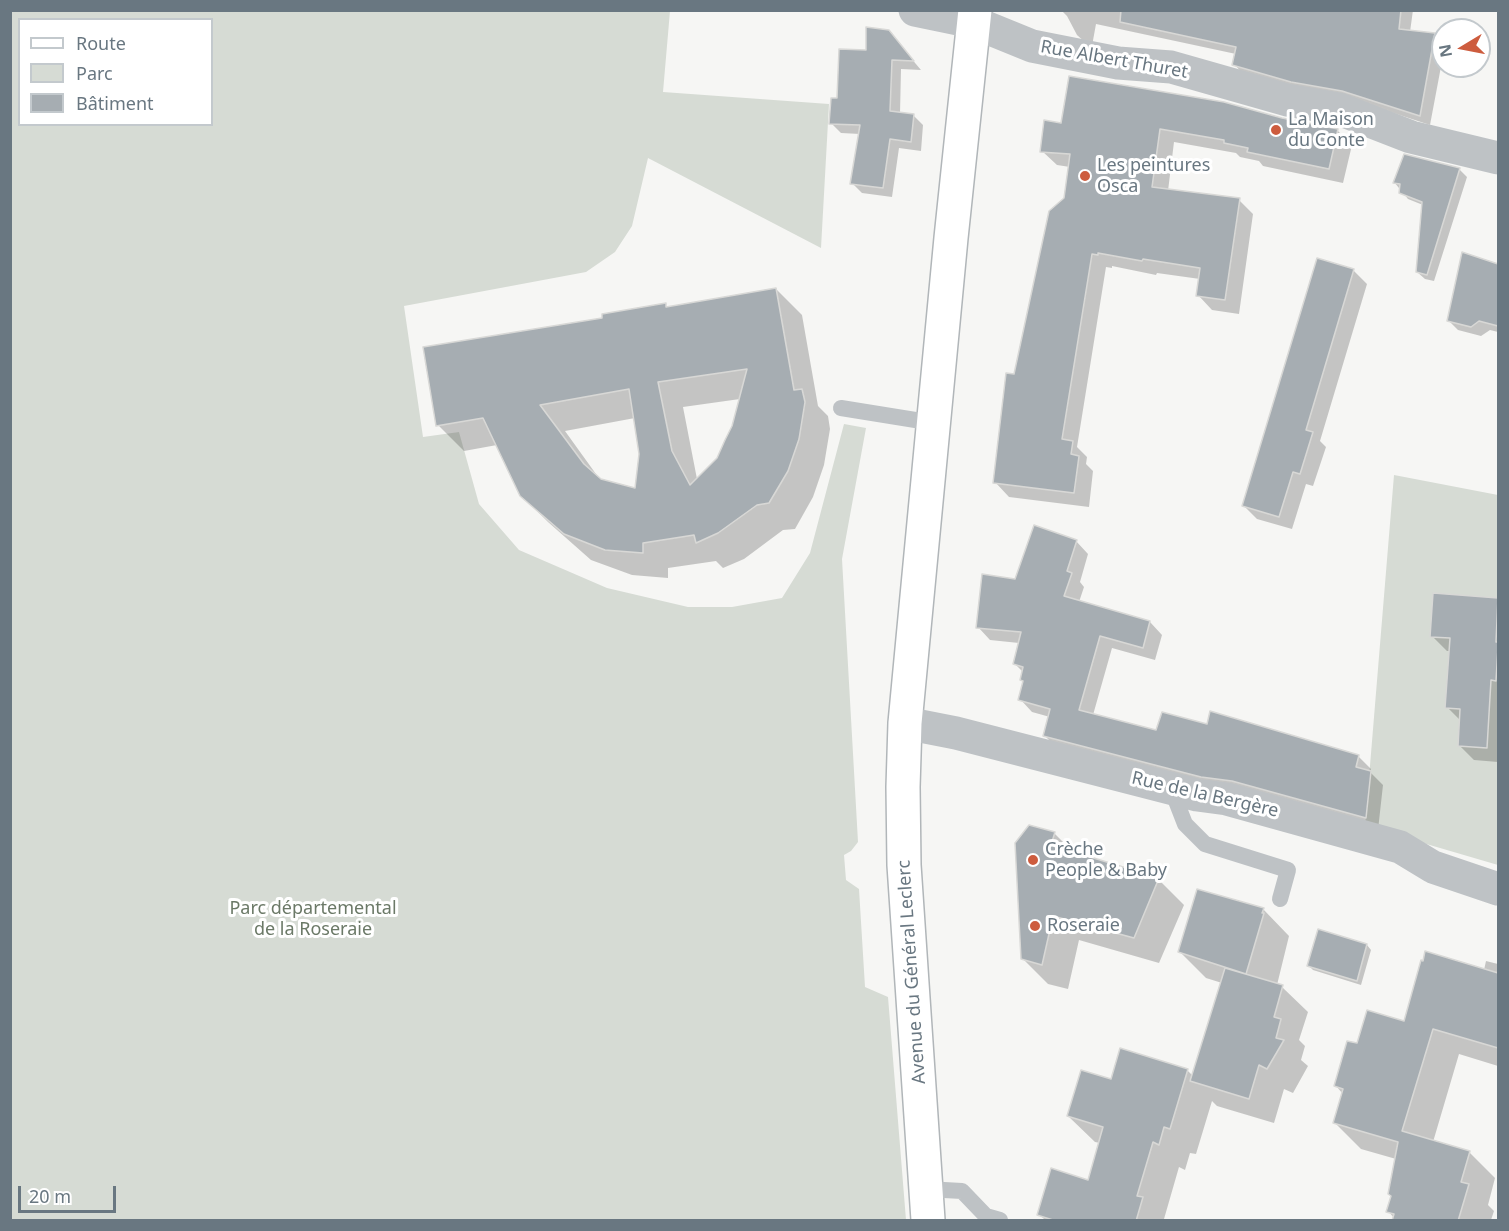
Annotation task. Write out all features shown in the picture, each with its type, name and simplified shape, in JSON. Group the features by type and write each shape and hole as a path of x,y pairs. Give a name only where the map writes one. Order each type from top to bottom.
{"main road":[{"name":"Avenue du Général Leclerc","path":"927,1205 904,865 905,723 974,16"}],"street":[{"name":"Rue Albert Thuret","path":"915,10 974,16 1032,46 1118,63 1171,67 1287,100 1339,109 1411,137 1498,158"},
{"name":"Rue de la Bergère","path":"905,723 956,733 1197,795 1227,798 1400,847 1433,867 1498,889"}],"lane":[{"path":"841,408 933,423"},
{"path":"1171,788 1185,824 1205,844 1288,870 1280,899"},
{"path":"927,1205 962,1191 987,1216 1000,1221"}],"green space":[{"name":"Parc départemental de la Roseraie","path":"10,11 670,11 663,92 829,104 821,248 648,158 632,226 615,252 586,272 404,306 423,437 459,432 479,504 519,550 607,588 688,607 732,607 782,598 810,553 844,424 866,428 842,559 858,842 851,851 844,855 846,880 859,889 865,987 888,997 906,1220 11,1220"},
{"path":"1394,475 1498,495 1498,865 1365,826"}],"building":[{"path":"1121,10 1401,10 1399,29 1431,33 1431,55 1420,116 1342,91 1291,82 1232,65 1236,47 1120,22"},
{"path":"866,27 889,30 914,61 892,60 890,111 914,114 911,142 890,139 883,188 850,184 860,125 829,124 831,98 837,98 839,49 866,50"},
{"path":"1069,76 1224,102 1282,118 1338,129 1329,169 1247,152 1248,148 1224,143 1224,140 1160,129 1152,187 1240,198 1225,300 1196,296 1200,268 1092,254 1062,439 1073,441 1071,454 1079,456 1074,493 993,483 1006,373 1014,374 1049,211 1064,198 1070,154 1040,152 1044,120 1061,123"},
{"path":"1404,154 1460,168 1427,275 1416,272 1422,202 1399,193 1400,184 1393,183"},
{"path":"1462,252 1498,264 1498,326 1479,321 1471,327 1447,321"},
{"path":"1317,258 1354,269 1306,430 1313,432 1300,474 1293,472 1279,517 1242,506"},
{"path":"776,288 794,390 802,389 805,402 799,439 788,471 769,503 757,505 718,533 696,543 694,535 643,543 643,553 605,550 564,534 520,496 483,418 436,426 423,347 602,318 602,314 666,303 666,307","holes":["747,369 732,426 717,458 690,485 672,451 658,382","629,389 639,454 635,488 601,479 584,464 540,405"]},
{"path":"1034,525 1077,540 1067,571 1072,573 1064,596 1150,621 1143,648 1100,636 1079,710 1156,730 1162,712 1207,724 1210,711 1359,755 1356,767 1371,771 1366,818 1232,781 1201,777 1043,736 1050,709 1018,700 1023,681 1020,680 1023,667 1013,664 1021,632 976,628 982,574 1015,579"},
{"path":"1433,593 1498,598 1496,681 1491,680 1487,748 1458,746 1460,709 1445,708 1450,638 1430,637"},
{"path":"1029,825 1055,832 1051,845 1159,878 1134,938 1053,916 1042,965 1021,959 1015,843"},
{"path":"1197,889 1264,908 1246,974 1178,952"},
{"path":"1318,929 1367,944 1357,981 1307,966"},
{"path":"1425,951 1498,973 1498,1048 1433,1029 1402,1131 1470,1151 1461,1182 1469,1184 1458,1221 1392,1221 1394,1214 1386,1212 1391,1196 1388,1194 1398,1142 1333,1123 1343,1089 1334,1086 1347,1041 1357,1043 1367,1010 1404,1021"},
{"path":"1225,968 1283,985 1274,1017 1281,1019 1276,1038 1284,1040 1267,1069 1259,1065 1249,1099 1190,1081"},
{"path":"1120,1048 1188,1069 1170,1129 1164,1127 1159,1145 1153,1142 1137,1196 1143,1197 1136,1221 1056,1221 1037,1215 1051,1168 1088,1180 1103,1127 1067,1116 1081,1070 1111,1079"}],"place":[{"name":"La Maison du Conte","path":"1276,130"},
{"name":"Les peintures Osca","path":"1085,176"},
{"name":"Crèche People & Baby","path":"1033,860"},
{"name":"Roseraie","path":"1035,926"}]}
